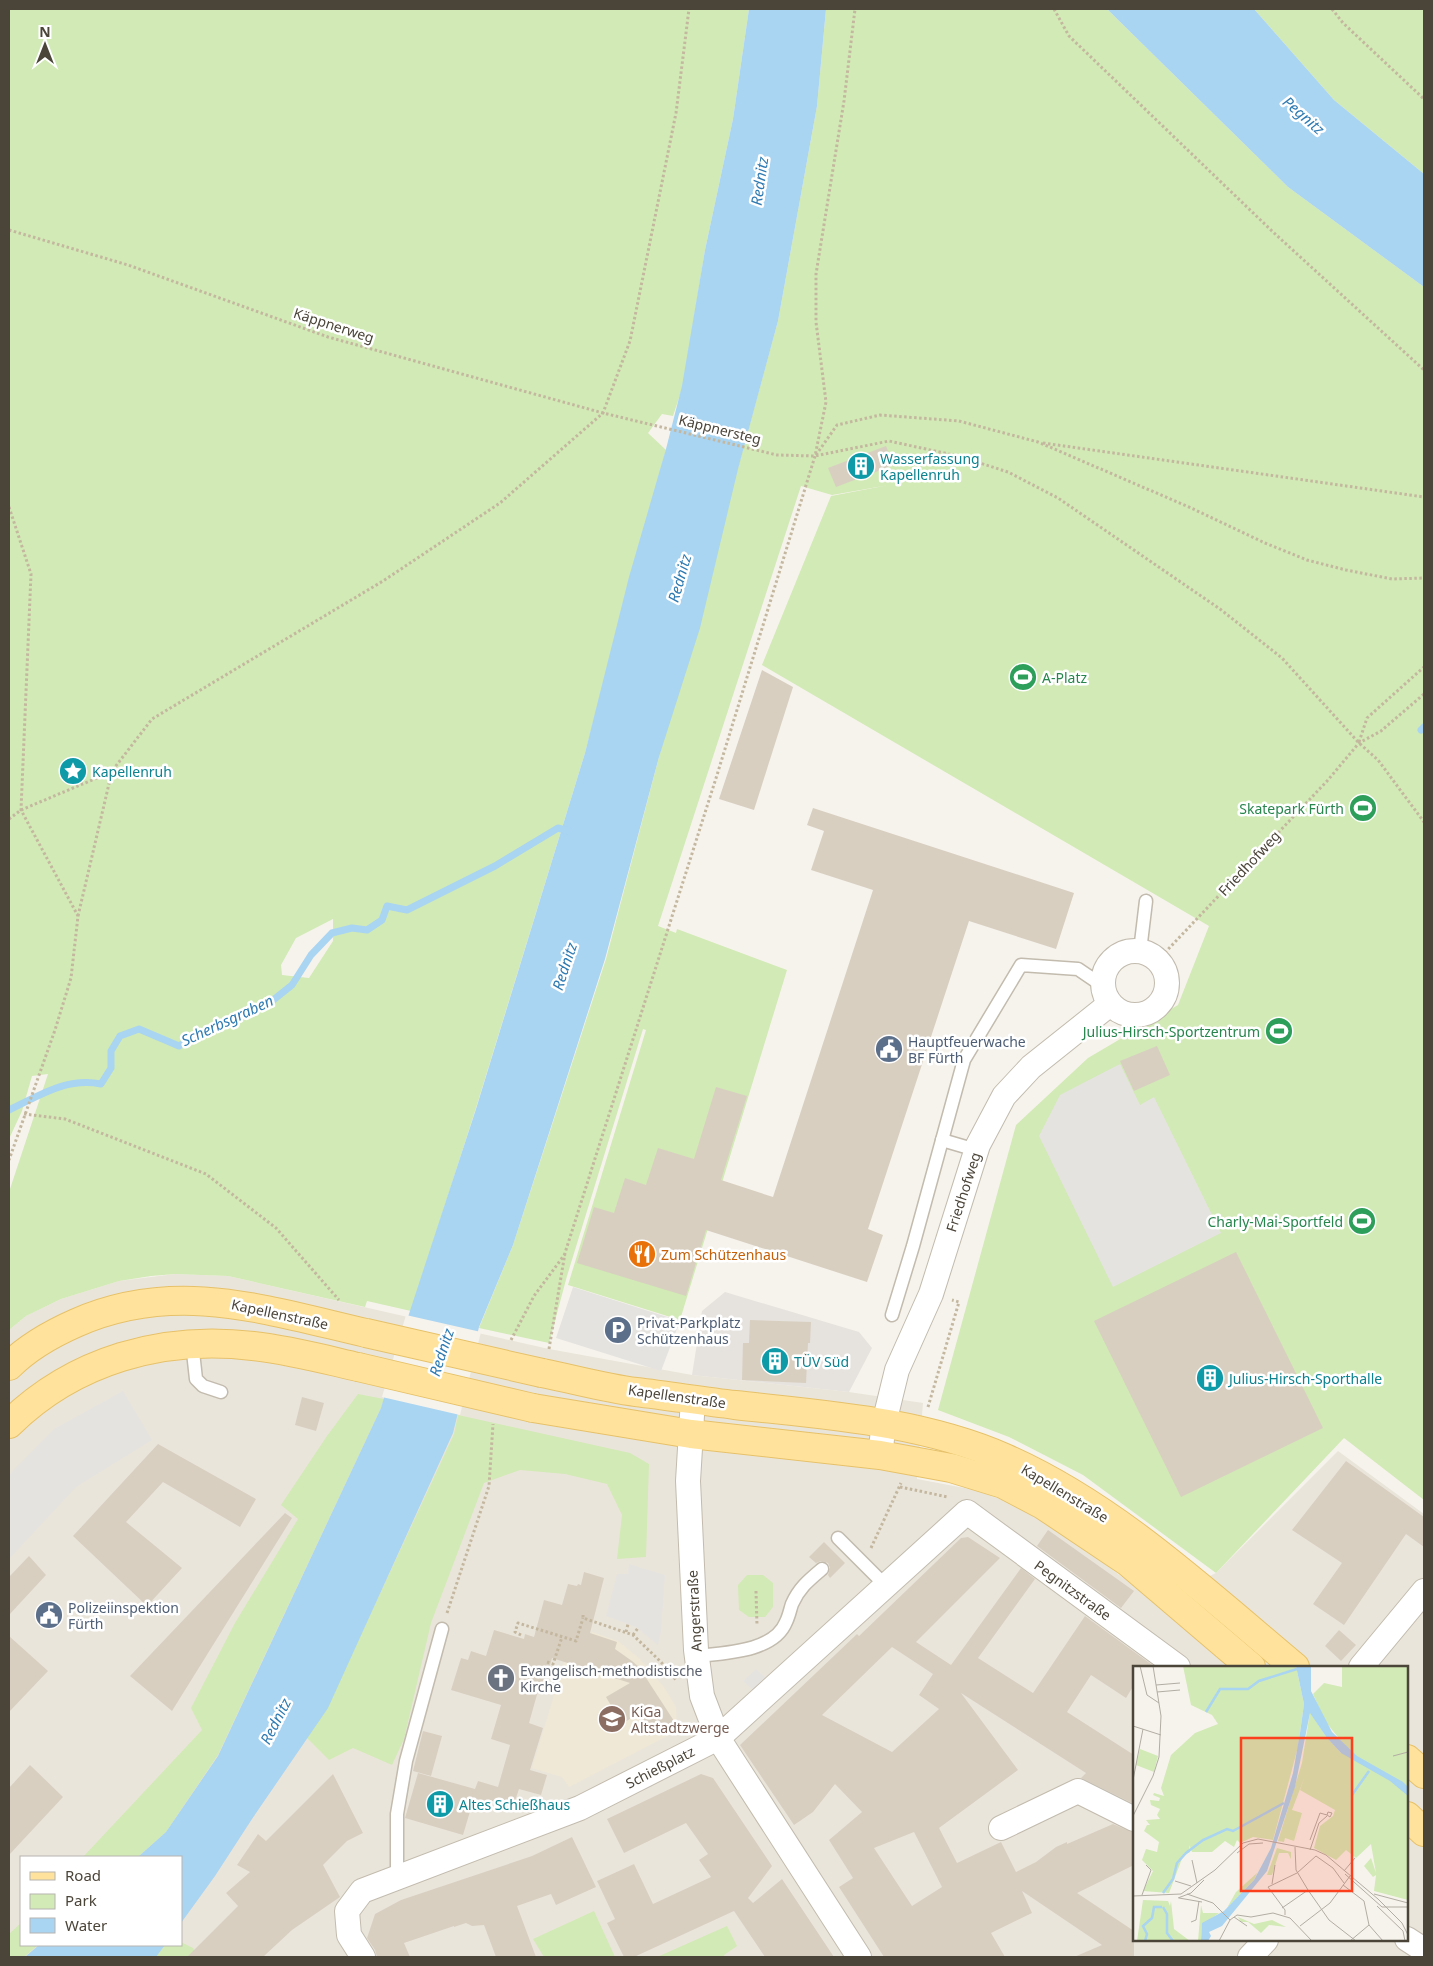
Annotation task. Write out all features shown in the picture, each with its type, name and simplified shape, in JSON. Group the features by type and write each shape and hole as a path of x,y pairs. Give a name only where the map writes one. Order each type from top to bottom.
{"main road":[{"name":"Kapellenstraße","path":"9,1366 23,1352 59,1330 86,1318 137,1304 196,1300 238,1305 366,1333 545,1364 634,1392 884,1423 951,1438 1004,1457 1040,1474 1091,1505 1146,1545 1294,1666"},
{"name":"Kapellenstraße","path":"9,1424 50,1390 98,1364 149,1349 192,1343 253,1346 358,1367 533,1408 691,1434 880,1455 951,1468 1003,1484 1024,1494 1079,1528 1128,1562 1250,1666"},
{"path":"1408,1817 1424,1832"}],"street":[{"path":"1130,951 1149,956 1164,968 1167,978 1167,989 1164,998 1149,1013 1128,1015 1118,1011 1107,995 1103,976 1107,967 1121,954 1130,951"},
{"name":"Friedhofweg","path":"880,1455 884,1423 897,1370 931,1294 976,1150 1004,1096 1107,995"},
{"name":"Angerstraße","path":"693,1400 688,1481 697,1656 702,1696 718,1738 859,1957"},
{"name":"Schießplatz","path":"363,1957 349,1935 347,1911 362,1891 580,1808 718,1738 886,1586 961,1505"},
{"name":"Pegnitzstraße","path":"961,1505 1177,1666"},
{"path":"1362,1666 1424,1591"},
{"path":"1001,1828 1078,1791 1133,1818"},
{"path":"1408,1940 1424,1950"},
{"path":"1250,1957 1265,1941"}],"lane":[{"path":"1146,901 1149,956"},
{"path":"892,1315 964,1060 1021,965 1078,969 1107,995"},
{"path":"942,1140 976,1150"},
{"path":"192,1343 196,1379 203,1386 221,1392"},
{"path":"838,1538 886,1586"},
{"path":"697,1656 752,1649 780,1634 802,1585 822,1570"},
{"path":"397,1877 397,1814 406,1761 442,1629"}],"path":[{"path":"9,1160 40,1069 56,1030 71,978 78,916 112,771 152,720 383,581 500,503 602,413 630,341 676,114 689,9"},
{"path":"545,1364 565,1254 720,766 815,456 826,402 816,322 816,274 844,101 855,9"},
{"path":"1054,9 1069,36 1274,232 1424,370"},
{"path":"1332,9 1344,23 1424,99"},
{"name":"Käppnerweg","path":"9,230 128,265 328,337 602,413 658,426"},
{"path":"815,456 837,425 880,415 959,421 1038,442 1424,497"},
{"name":"Käppnersteg","path":"658,426 777,455 815,456 889,441 958,456 1008,472 1058,498 1220,608 1282,658 1359,743 1378,760 1424,822"},
{"path":"1038,442 1307,560 1392,579 1424,578"},
{"path":"9,507 31,574 21,810 78,916"},
{"path":"1359,743 1367,718 1424,667"},
{"path":"1359,743 1381,731 1424,694"},
{"name":"Friedhofweg","path":"1149,956 1328,780 1359,743"},
{"path":"9,819 21,810 112,771"},
{"path":"24,1114 65,1119 206,1174 276,1228 340,1299 338,1307"},
{"path":"509,1349 511,1340 534,1296 565,1254"},
{"path":"927,1410 959,1302 931,1294"},
{"path":"442,1629 489,1486 494,1417"},
{"path":"864,1564 901,1482"},
{"path":"900,1487 961,1505"},
{"path":"756,1592 757,1625 762,1644"},
{"path":"521,1635 515,1632 518,1623 576,1641 583,1616 633,1635 661,1662 688,1695 702,1696"},
{"path":"626,1632 628,1624"},
{"path":"633,1635 638,1628"},
{"path":"547,1662 552,1664 562,1637"}],"shaded area":[{"path":"1120,1064 1140,1105 1154,1097 1221,1233 1113,1287 1039,1136 1060,1095"},
{"path":"175,1274 228,1276 549,1349 692,1375 849,1392 923,1403 917,1479 975,1490 1016,1505 1081,1546 1155,1602 1216,1573 1338,1451 1424,1514 1424,1957 9,1957 9,1330 26,1316 61,1299 119,1281"},
{"name":"Privat-Parkplatz Schützenhaus","path":"573,1287 680,1321 661,1371 556,1338"},
{"path":"725,1292 859,1332 872,1348 849,1392 692,1375 702,1311"},
{"path":"123,1391 152,1440 76,1487 9,1559 9,1475 54,1429"},
{"path":"629,1564 665,1575 661,1632 658,1645 636,1627 606,1616 617,1574 628,1574"},
{"name":"KiGa Altstadtzwerge","path":"592,1632 618,1641 640,1659 664,1687 676,1707 677,1731 569,1787 562,1777 532,1768 567,1653 583,1658"},
{"path":"756,1669 769,1681 756,1693 743,1681"}],"green space":[{"path":"9,9 749,9 733,119 705,250 683,386 673,416 662,414 648,433 666,450 585,753 476,1108 411,1311 367,1301 365,1307 228,1276 175,1274 119,1281 61,1299 26,1316 9,1330 9,1192 48,1074 32,1076 22,1111 9,1139","holes":["333,919 333,941 309,978 282,975 281,965 296,938"]},
{"path":"826,9 1107,9 1288,187 1424,287 1424,1500 1344,1438 1216,1573 1083,1475 1009,1437 938,1410 1016,1125 1088,1058 1178,1005 1209,926 762,665 831,496 889,485 832,495 801,486 658,926 676,933 677,929 787,970 680,1320 568,1285 646,1030 643,1029 567,1276 549,1343 479,1328 513,1245 606,959 778,321 817,106"},
{"path":"1254,9 1424,9 1424,174 1334,100"},
{"path":"358,1394 384,1399 218,1755 166,1832 139,1856 84,1856 202,1730 191,1708 235,1623 298,1519 281,1505 327,1436"},
{"path":"458,1415 630,1453 649,1464 646,1557 617,1559 622,1515 607,1484 565,1474 520,1470 484,1483 431,1623 404,1739 392,1765 353,1748 329,1760 307,1738 327,1708 454,1434"},
{"path":"747,1575 763,1575 773,1583 773,1607 765,1617 749,1617 739,1610 738,1585"},
{"path":"594,1911 615,1957 544,1957 533,1939"},
{"path":"20,1924 20,1946 37,1946 24,1957 9,1957 9,1934"},
{"path":"727,1926 737,1946 724,1955 725,1957 657,1957"},
{"path":"182,1942 193,1948 197,1957 156,1957 164,1946 182,1946"}],"water":[{"name":"Rednitz","path":"749,9 826,9 817,106 778,321 738,469 700,628 659,757 605,959 513,1245 479,1327 453,1433 328,1708 215,1876 182,1922 182,1856 139,1856 166,1832 218,1756 381,1408 408,1317 476,1109 585,753 629,577 682,386 705,250 733,119"},
{"name":"Pegnitz","path":"1107,9 1254,9 1334,100 1424,174 1424,287 1288,187"},
{"path":"38,1946 164,1946 156,1957 25,1957"}],"pier":[{"path":"406,1315 481,1332 460,1415 382,1397"}],"building":[{"name":"Wasserfassung Kapellenruh","path":"886,446 894,465 836,487 828,468"},
{"path":"762,670 793,687 754,810 719,799"},
{"path":"813,808 1074,893 1056,949 969,921 868,1229 883,1235 867,1282 706,1230 686,1296 577,1263 594,1207 614,1213 625,1178 646,1185 658,1148 694,1159 716,1087 747,1096 721,1180 773,1197 873,890 811,870 824,831 807,825"},
{"path":"1157,1046 1170,1075 1134,1091 1120,1061"},
{"name":"Julius-Hirsch-Sporthalle","path":"1236,1252 1323,1428 1181,1497 1094,1321"},
{"name":"TÜV Süd","path":"750,1320 811,1322 806,1383 742,1380 743,1343 749,1343"},
{"path":"302,1397 324,1403 316,1431 295,1425"},
{"path":"158,1444 256,1499 240,1527 163,1482 126,1522 182,1568 147,1606 73,1536"},
{"path":"1346,1461 1424,1517 1424,1547 1406,1534 1344,1625 1313,1604 1342,1563 1292,1530"},
{"path":"285,1513 292,1518 172,1711 130,1676"},
{"path":"1048,1530 1134,1591 1121,1608 1037,1546"},
{"path":"968,1537 1000,1558 916,1642 951,1665 1021,1568 1035,1579 978,1658 1033,1693 1085,1616 1154,1666 1133,1666 1133,1687 1126,1698 1091,1675 1067,1712 1133,1754 1133,1804 1081,1778 1086,1773 961,1693 1018,1770 939,1828 957,1863 1001,1842 1016,1872 1036,1862 1056,1847 1113,1824 1133,1833 1133,1865 1077,1893 1133,1930 1134,1957 1074,1957 1102,1945 1022,1891 1032,1913 991,1933 1005,1957 884,1957 839,1887 853,1878 829,1840 862,1812 835,1784 813,1812 794,1825 740,1745 857,1634 859,1636 961,1538","holes":["892,1647 933,1674 919,1695 939,1709 892,1752 822,1715","914,1832 942,1887 912,1906 874,1848"]},
{"path":"824,1542 845,1563 830,1578 828,1575 830,1568 828,1563 821,1561 816,1563 809,1557"},
{"path":"29,1556 46,1575 9,1615 9,1577"},
{"path":"584,1572 604,1578 590,1633 617,1642 615,1649 639,1667 674,1721 649,1736 636,1715 622,1724 606,1697 630,1683 552,1658 544,1686 540,1684 529,1723 543,1728 530,1770 547,1775 541,1795 519,1789 512,1810 474,1798 463,1835 405,1818 418,1773 475,1789 478,1781 498,1787 510,1745 491,1739 501,1705 451,1690 461,1658 468,1660 471,1651 486,1656 494,1630 524,1639 525,1634 534,1637 544,1600 562,1605 568,1584 581,1585"},
{"path":"1339,1630 1356,1645 1341,1661 1325,1646"},
{"path":"9,1636 48,1671 9,1712"},
{"path":"423,1731 442,1736 431,1776 413,1771"},
{"path":"30,1765 63,1797 9,1855 9,1788"},
{"path":"333,1774 363,1833 347,1841 323,1865 340,1897 292,1930 263,1957 187,1957 238,1906 226,1893 250,1872 237,1865 258,1834 266,1841"},
{"path":"701,1774 713,1778 772,1866 748,1898 753,1903 782,1879 834,1957 765,1957 734,1911 634,1957 624,1957 607,1923 615,1919 597,1881 634,1864 653,1904 711,1877 699,1860 708,1854 686,1823 624,1853 607,1819"},
{"path":"572,1837 596,1887 556,1905 551,1894 517,1906 536,1957 496,1957 484,1925 472,1926 466,1923 404,1943 410,1957 377,1957 367,1938 375,1914 401,1900 532,1856"}],"waterway":[{"path":"1421,730 1424,727"},
{"name":"Scherbsgraben","path":"9,1110 64,1085 76,1083 101,1084 111,1068 111,1051 120,1036 139,1029 179,1046 206,1030 228,1024 249,1011 272,1001 292,985 311,955 332,933 352,928 367,930 382,920 387,906 407,910 495,866 558,828 569,831"}],"place":[{"name":"Wasserfassung Kapellenruh","path":"861,466"},
{"name":"A-Platz","path":"1023,677"},
{"name":"Kapellenruh","path":"73,771"},
{"name":"Skatepark Fürth","path":"1363,808"},
{"name":"Julius-Hirsch-Sportzentrum","path":"1279,1031"},
{"name":"Hauptfeuerwache BF Fürth","path":"889,1049"},
{"name":"Charly-Mai-Sportfeld","path":"1362,1221"},
{"name":"Zum Schützenhaus","path":"642,1254"},
{"name":"Privat-Parkplatz Schützenhaus","path":"618,1330"},
{"name":"TÜV Süd","path":"775,1361"},
{"name":"Julius-Hirsch-Sporthalle","path":"1210,1378"},
{"name":"Polizeiinspektion Fürth","path":"49,1615"},
{"name":"Evangelisch-methodistische Kirche","path":"501,1678"},
{"name":"KiGa Altstadtzwerge","path":"612,1719"},
{"name":"Altes Schießhaus","path":"440,1804"}]}
